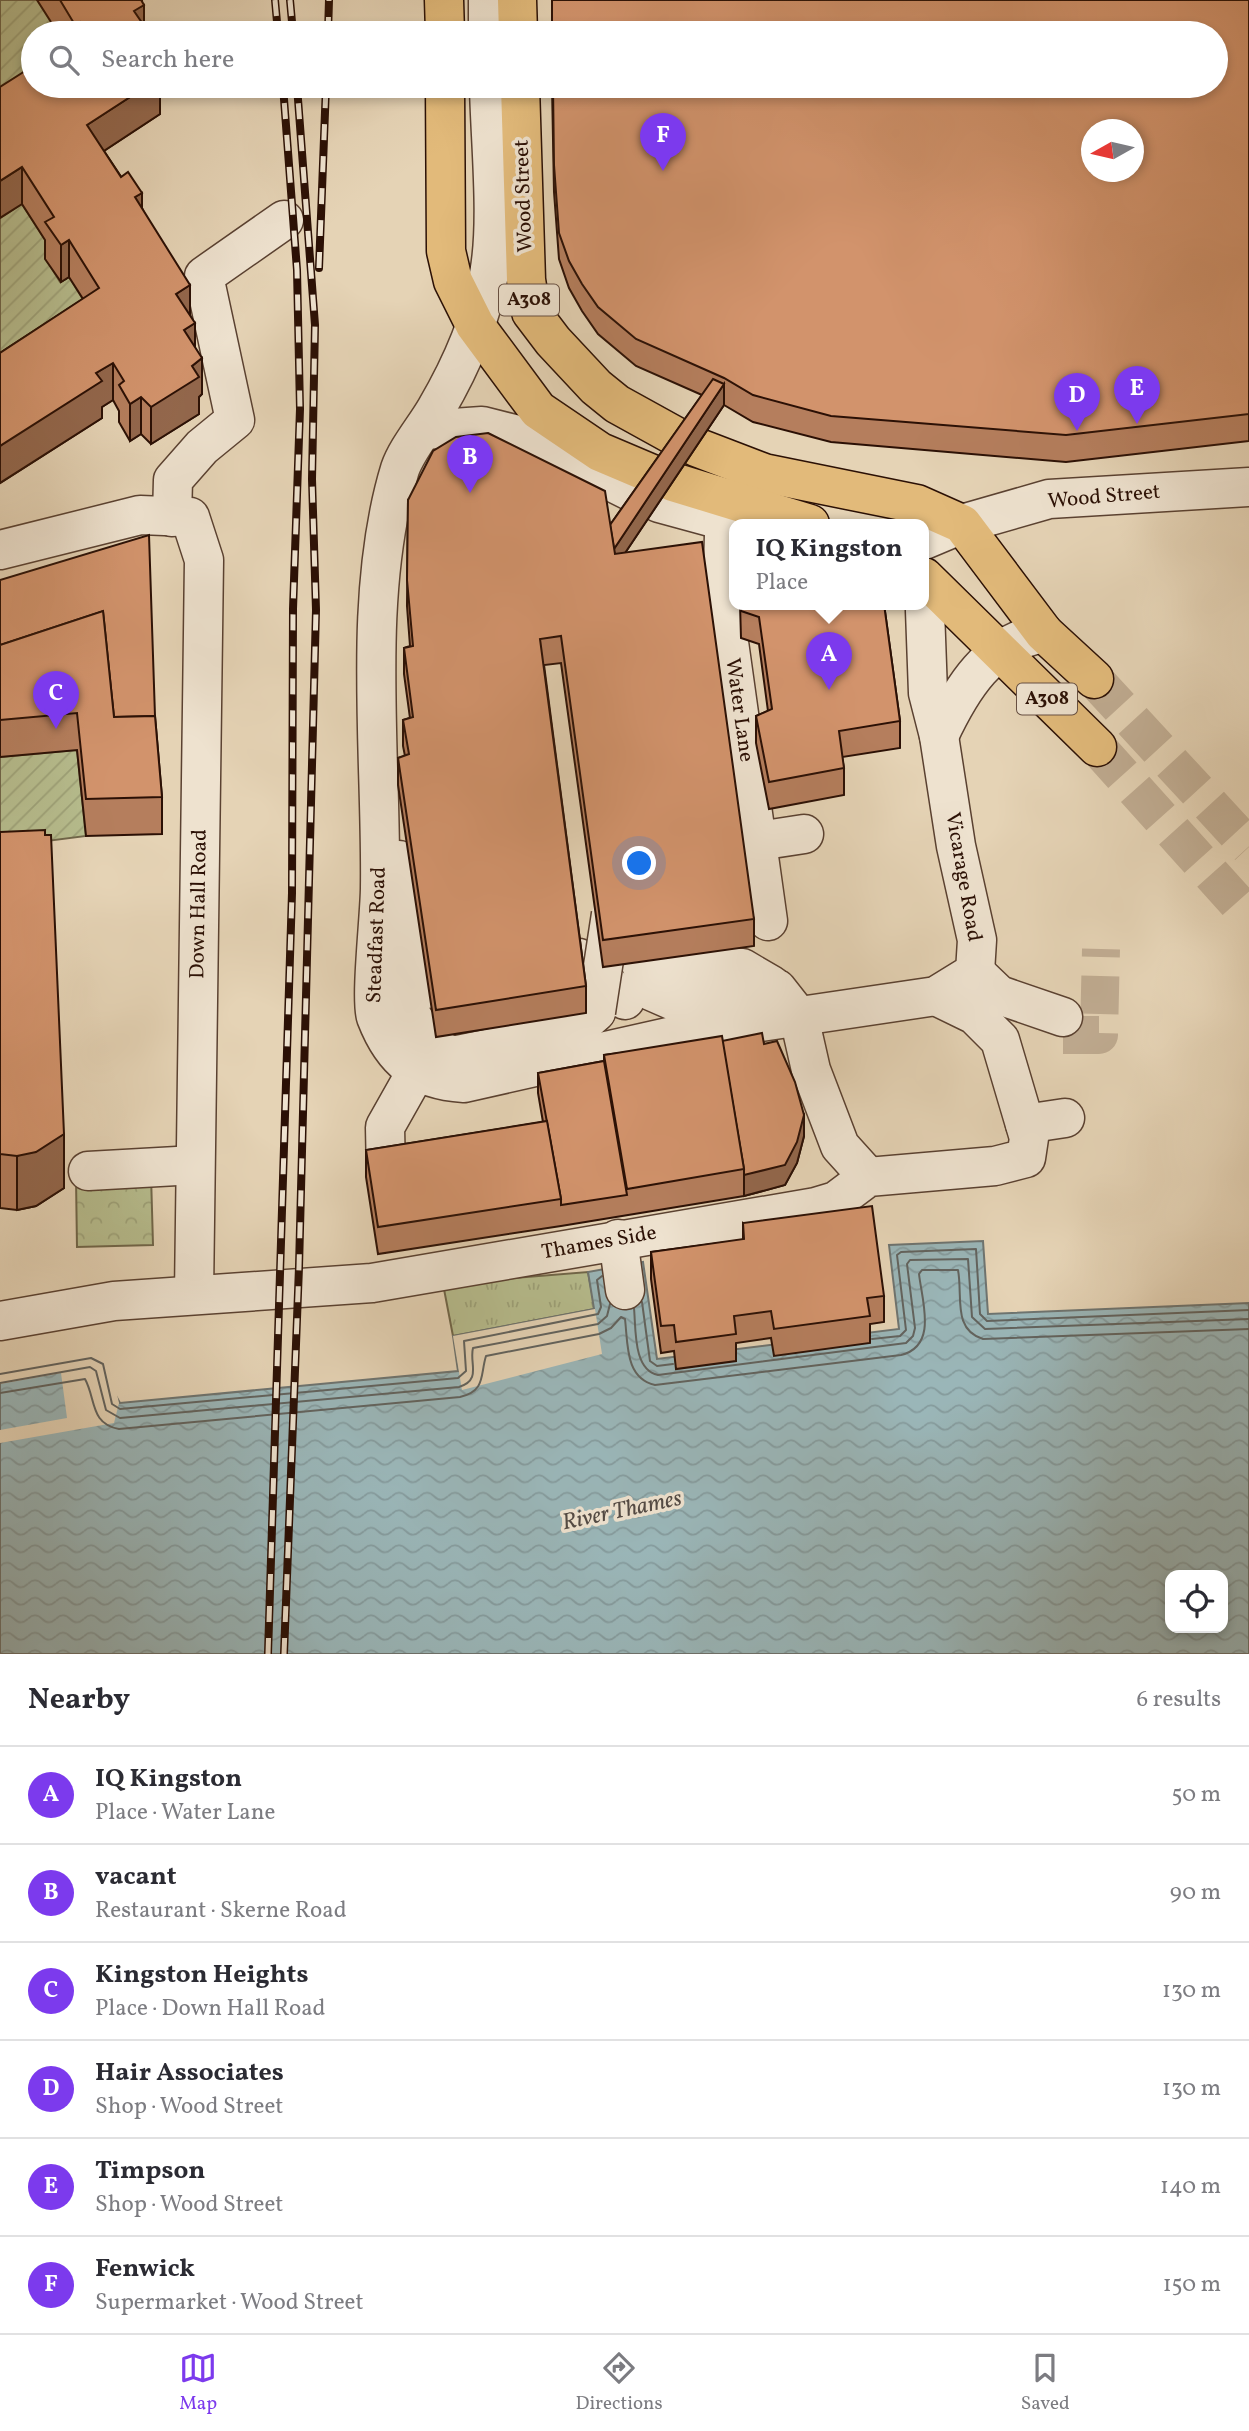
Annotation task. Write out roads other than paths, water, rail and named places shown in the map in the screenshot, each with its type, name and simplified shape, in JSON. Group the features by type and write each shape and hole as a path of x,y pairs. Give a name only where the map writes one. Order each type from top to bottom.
{"main road":[{"path":"444,0 445,21"},
{"path":"517,0 518,21"},
{"name":"A308","path":"445,98 446,251 453,281 475,325 538,411 659,490 729,514 770,519"},
{"name":"Wood Street","path":"520,98 526,281 531,312 553,341 596,387 617,404 690,444 764,473 917,504 962,524"},
{"name":"A308","path":"962,524 1044,634 1094,679"},
{"name":"A308","path":"929,583 1097,747"}],"street":[{"path":"488,0 488,21"},
{"name":"Wood Street","path":"424,430 449,387 475,325 489,274 492,243 489,98"},
{"name":"Down Hall Road","path":"194,1294 204,560 181,517 173,480 202,447 234,420 204,276 284,220"},
{"path":"424,430 482,426 519,435 659,490"},
{"name":"Steadfast Road","path":"424,430 401,466 387,528 380,589 380,887 375,1014 394,1054 416,1072 444,1082 464,1083 686,1032 788,999 936,996"},
{"name":"Wood Street","path":"929,538 962,524 1049,499 1249,487"},
{"name":"Water Lane","path":"729,514 727,628 768,921"},
{"path":"0,550 140,515 181,517"},
{"name":"Vicarage Road","path":"924,610 928,693 939,736 956,846 977,940 975,972 936,996"},
{"path":"939,736 969,682 996,651 1024,636 1044,634"},
{"path":"378,741 390,797 416,984 428,989"},
{"path":"758,841 804,834"},
{"path":"653,964 652,991 676,1002 758,986 788,999 932,971 952,951 956,846"},
{"path":"380,887 398,992 429,1045 452,1056 575,1031 611,1006 628,898"},
{"path":"561,943 611,1006 654,1026 686,1032"},
{"path":"936,996 975,1015 1063,1026 999,995 975,972"},
{"path":"788,999 840,1146 867,1177 995,1166 1026,1158 1029,1138 1000,1040 975,1015"},
{"path":"386,1174 386,1127 416,1072"},
{"path":"1025,1124 1065,1118"},
{"path":"88,1171 195,1165"},
{"name":"Thames Side","path":"0,1321 114,1301 372,1283 817,1207 836,1201 867,1177"},
{"path":"618,1239 625,1290"}],"water":[{"name":"River Thames","path":"983,1241 988,1314 1249,1303 1249,1654 0,1654 0,1367 91,1351 120,1403 458,1371 453,1336 594,1309 588,1272 643,1262 657,1359 899,1329 889,1245"}],"tunnel":[{"path":"1094,679 1249,847"},
{"path":"1097,747 1249,916"},
{"path":"1063,1035 1099,1035 1101,949"}],"railway":[{"path":"275,0 277,21"},
{"path":"290,0 292,21"},
{"path":"328,21 329,0"},
{"path":"268,1654 292,893 293,609 300,409 297,270 284,98"},
{"path":"284,1654 299,1267 316,610 312,479 315,325 298,98"},
{"path":"319,268 326,98"}],"place":[{"name":"Fenwick","path":"663,171"},
{"name":"Timpson","path":"1137,424"},
{"name":"Hair Associates","path":"1077,431"},
{"name":"vacant","path":"470,493"},
{"name":"IQ Kingston","path":"829,690"},
{"name":"Kingston Heights","path":"56,729"}]}
